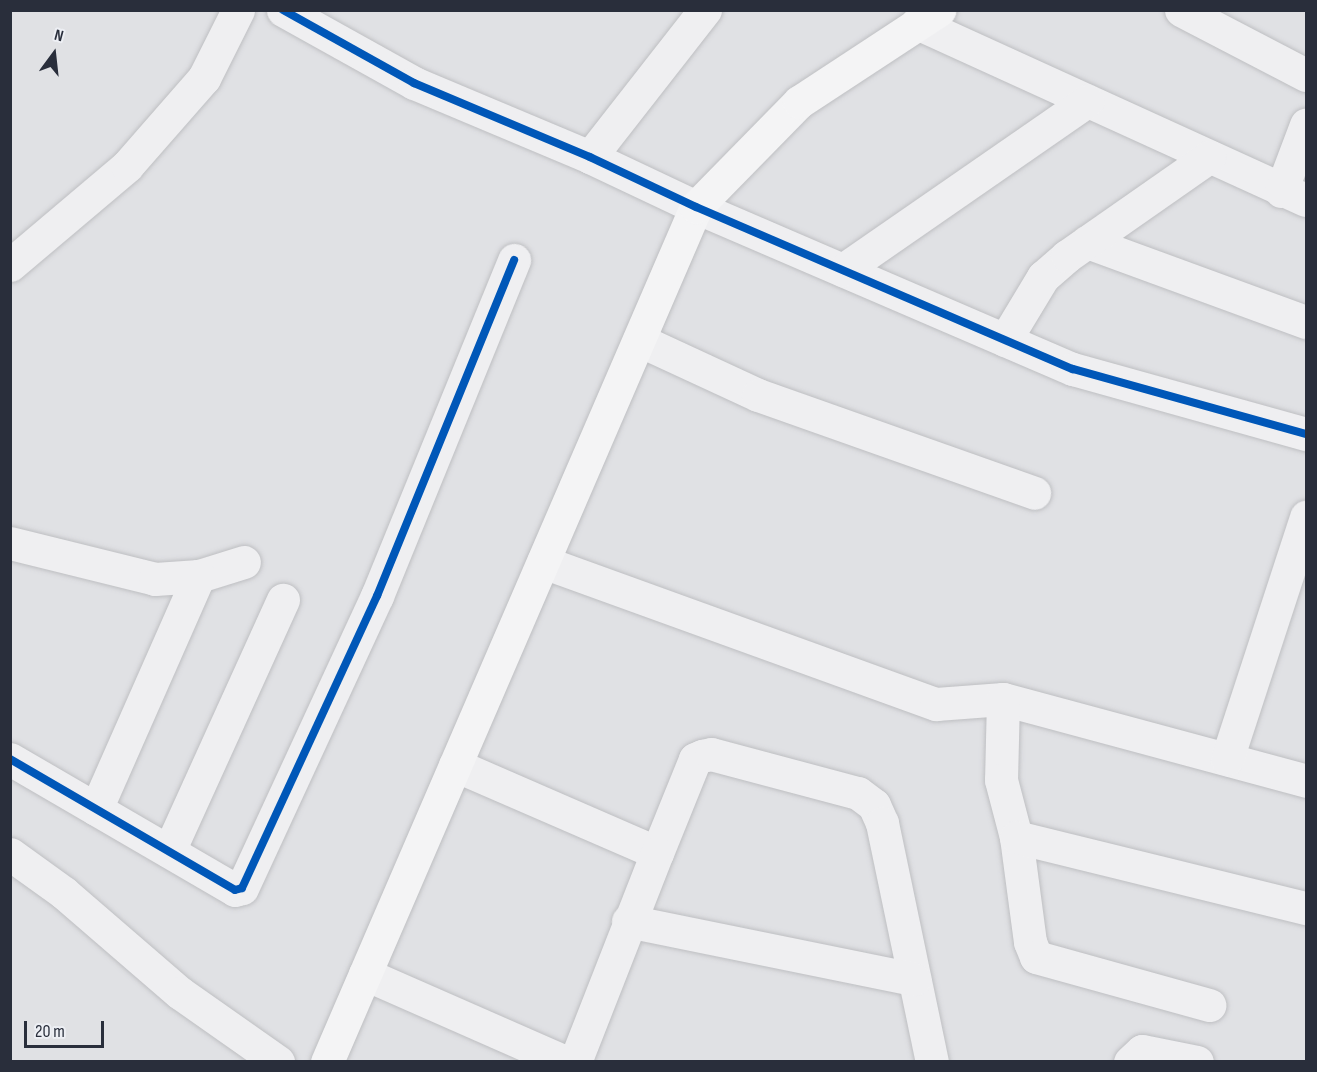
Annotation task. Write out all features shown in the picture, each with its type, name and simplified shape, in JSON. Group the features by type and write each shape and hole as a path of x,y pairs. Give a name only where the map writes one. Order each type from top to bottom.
{"main road":[{"path":"327,1062 696,207 799,102 928,17"}],"street":[{"path":"10,265 127,166 204,78 238,10"},
{"path":"283,10 414,83 590,157 696,207 1073,369 1306,434"},
{"path":"590,157 705,10"},
{"path":"1181,10 1306,75"},
{"path":"928,17 1087,101 1294,195 1306,125"},
{"path":"843,270 1087,101"},
{"path":"1005,340 1043,277 1087,242 1209,157"},
{"path":"1087,242 1306,322"},
{"path":"10,759 235,890 242,888 247,883 377,596 514,260"},
{"path":"639,340 758,395 1034,493"},
{"path":"1227,759 1306,517"},
{"path":"10,543 155,579 199,576 244,562"},
{"path":"543,562 936,704 1003,699 1306,781"},
{"path":"96,809 199,576"},
{"path":"169,851 283,600"},
{"path":"1003,699 1001,780 1016,837 1030,942 1036,957 1209,1005"},
{"path":"575,1062 628,921 695,759 711,754 858,794 874,805 882,823 932,1062"},
{"path":"455,765 657,853"},
{"path":"1016,837 1306,908"},
{"path":"10,854 64,893 180,993 264,1058"},
{"path":"628,921 914,979"},
{"path":"365,974 565,1062"},
{"path":"1130,1062 1143,1051 1197,1062"}],"cycle path":[{"path":"283,10 414,83 590,157 696,207 1073,369 1306,434"},
{"path":"10,759 235,890 242,888 377,596 514,260"}]}
